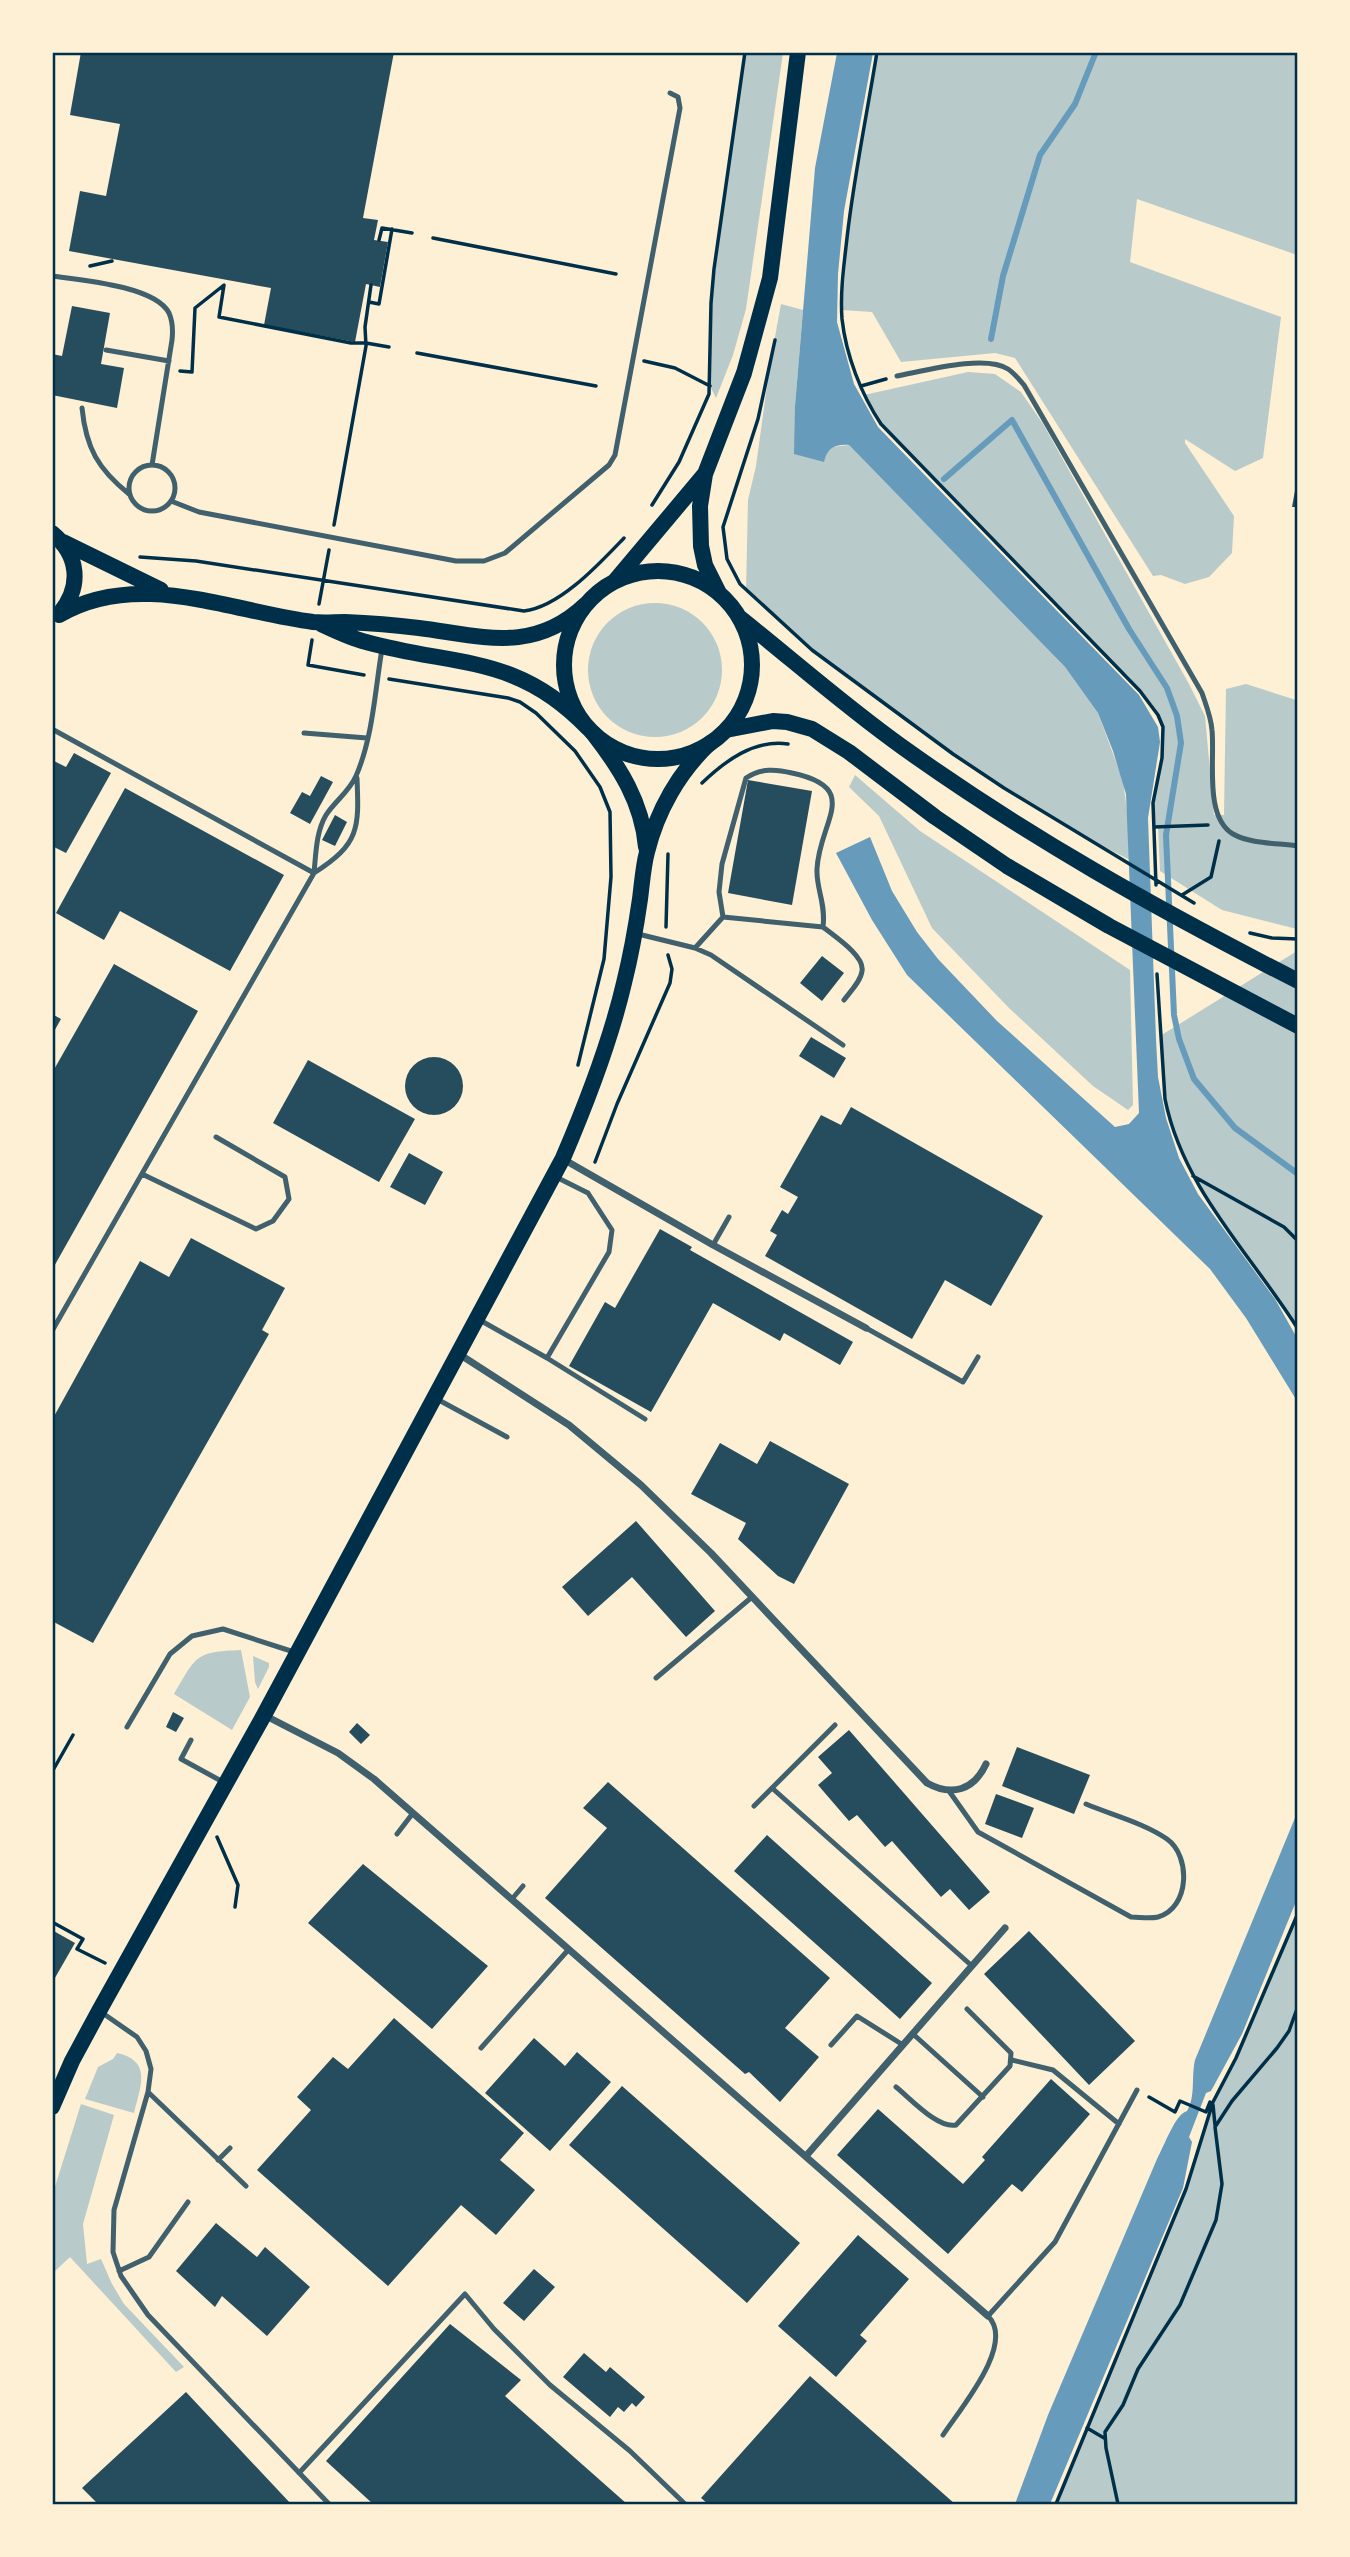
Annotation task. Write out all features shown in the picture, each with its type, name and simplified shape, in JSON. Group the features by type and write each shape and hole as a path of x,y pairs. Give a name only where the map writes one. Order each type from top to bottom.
{"main road":[{"path":"799,52 770,278 744,373 705,474 700,506 701,546 705,565 719,593 739,617 900,745 1038,839 1179,920 1297,981"},
{"path":"55,617 89,600 143,594 176,596 315,622 396,625 476,638 505,639 555,628 568,621 613,582 705,474"},
{"path":"58,537 146,584 176,596"},
{"path":"55,617 72,595 76,571 72,556 58,537"},
{"path":"613,582 634,574 656,571 679,573 700,581 719,593"},
{"path":"52,2108 72,2061 264,1715 563,1158 604,1053 624,984 635,933 646,853 644,829 632,790 573,705 565,680 565,654 572,628 585,605"},
{"path":"646,853 671,791 687,767 726,730 741,710 750,687 752,663 748,639 739,617"},
{"path":"315,622 355,638 506,672 556,698 613,748 637,757 675,757 710,743"},
{"path":"726,730 773,721 798,725 827,738 1007,866 1109,926 1297,1026"}],"street":[{"path":"563,1158 713,1245 866,1328"},
{"path":"459,1354 525,1395 605,1454 677,1518 920,1778 935,1788 949,1791 964,1789 981,1776 986,1764"},
{"path":"264,1715 353,1763 988,2316"},
{"path":"806,2156 1005,1928"}],"lane":[{"path":"171,501 199,512 456,561 484,562 505,553 612,461 680,107 678,97 670,93"},
{"path":"52,276 123,289 150,297 164,306 172,321 169,361 152,465"},
{"path":"106,350 169,361"},
{"path":"897,376 990,363 1007,368 1024,385 1202,693 1212,728 1213,797 1223,824 1231,833 1243,838 1297,846"},
{"path":"82,408 87,441 93,455 110,479 129,494 137,507 159,510 171,501 175,488 166,470 152,465 133,474 129,494"},
{"path":"314,873 317,838 326,815 352,785 357,775 367,738 382,645"},
{"path":"52,729 314,873"},
{"path":"304,733 367,738"},
{"path":"723,917 719,892 722,864 743,783 756,772 779,770 812,777 831,792 830,816 817,869 823,898 823,927"},
{"path":"52,1331 314,873 339,855 354,833 359,817 357,775"},
{"path":"695,948 723,917"},
{"path":"723,917 823,927 862,962 861,975 844,1000"},
{"path":"635,933 695,948 711,955 843,1045"},
{"path":"142,1174 256,1229 273,1221 289,1199 285,1177 216,1137"},
{"path":"547,1358 609,1252 612,1230 588,1194 553,1176"},
{"path":"713,1245 729,1217"},
{"path":"478,1319 645,1419"},
{"path":"866,1328 963,1382 978,1357"},
{"path":"435,1398 508,1437"},
{"path":"656,1678 752,1597"},
{"path":"127,1727 170,1654 192,1636 223,1629 297,1653"},
{"path":"754,1806 835,1725"},
{"path":"191,1740 181,1759 226,1783"},
{"path":"772,1788 972,1966"},
{"path":"949,1791 978,1832 1130,1917 1159,1917 1176,1904 1184,1885 1183,1865 1178,1851 1168,1840 1147,1829 1086,1804"},
{"path":"397,1834 413,1814"},
{"path":"512,1899 523,1886"},
{"path":"481,2048 569,1949"},
{"path":"896,2087 940,2123 951,2126 984,2097 1012,2060 1007,2049 967,2009"},
{"path":"99,2011 127,2028 143,2044 152,2069 148,2092 114,2210 113,2252 119,2271 148,2315 328,2504"},
{"path":"831,2045 857,2016 903,2045"},
{"path":"913,2034 984,2097"},
{"path":"1012,2060 1053,2070 1119,2124"},
{"path":"943,2435 984,2374 992,2356 996,2330 988,2316 1055,2242 1137,2090"},
{"path":"148,2092 246,2186"},
{"path":"218,2160 230,2148"},
{"path":"119,2271 149,2257 188,2202"},
{"path":"299,2473 465,2294 494,2329 550,2385 630,2451 685,2504"}],"path":[{"path":"648,510 679,462 707,401 710,386 714,269 745,52"},
{"path":"877,52 857,164 842,278 842,321 852,362 872,411 881,424 1150,702 1163,727 1162,758 1153,803 1156,891"},
{"path":"379,240 382,228 412,233"},
{"path":"369,302 379,304 393,229"},
{"path":"433,238 617,274"},
{"path":"93,266 112,261"},
{"path":"167,369 192,372 195,308 224,285 219,317 351,343 389,347"},
{"path":"371,285 365,327 366,343 307,665 516,700 536,713 586,764 600,787 610,812 611,877 604,959 575,1076"},
{"path":"776,334 758,419 723,527 724,548 735,577 746,592 812,650 906,722 1004,788 1203,908"},
{"path":"417,353 596,386"},
{"path":"633,358 675,368 710,386"},
{"path":"862,386 897,376"},
{"path":"133,557 196,562 324,580 512,611 530,610 573,586 629,533"},
{"path":"695,790 709,776 740,754 768,744 793,744 798,725"},
{"path":"1154,827 1223,824 1211,877 1180,894"},
{"path":"590,1174 617,1104 670,983 673,969 666,940 668,851"},
{"path":"1246,932 1272,938 1297,939"},
{"path":"1157,969 1165,1099 1169,1118 1192,1175 1279,1298 1297,1329"},
{"path":"1192,1175 1284,1227 1297,1241"},
{"path":"52,1772 73,1735"},
{"path":"206,1818 238,1885 235,1907"},
{"path":"1056,2504 1186,2189 1213,2102 1236,2058 1297,1913"},
{"path":"52,1922 83,1939 77,1949 106,1964"},
{"path":"1215,2127 1232,2101 1283,2039 1294,2019 1297,2006"},
{"path":"1137,2090 1175,2112 1181,2101 1206,2112 1210,2102 1213,2102"},
{"path":"1118,2504 1104,2438 1107,2428 1123,2405 1138,2370 1180,2305 1216,2220 1222,2184 1213,2102"},
{"path":"1087,2428 1104,2438"}],"shaded area":[{"path":"745,53 783,53 746,309 733,355 716,398 710,386 711,303"},
{"path":"877,53 1297,53 1297,255 1137,199 1130,262 1281,317 1263,458 1235,471 1185,439 1185,443 1234,516 1232,553 1209,577 1185,584 1161,575 1153,576 1015,358 995,353 901,362 872,312 842,310 850,211"},
{"path":"781,304 803,310 795,406 796,429 826,453 832,447 849,445 1065,667 1098,713 1123,781 1130,860 1028,803 929,738 835,667 746,592 748,500 756,466"},
{"path":"968,372 995,374 1021,392 1043,424 1189,684 1205,716 1214,815 1224,815 1226,689 1246,684 1296,700 1297,698 1297,929 1222,910 1160,871 1158,827 1154,827 1152,817 1162,758 1163,727 1149,701 881,424 864,395"},
{"path":"655,603 681,608 702,623 717,644 722,670 717,696 702,717 681,732 655,737 629,732 608,717 593,696 588,670 593,644 608,623 629,608"},
{"path":"855,775 920,831 1130,970 1133,1105 1128,1110 1093,1086 1009,1008 932,928 879,816 849,787"},
{"path":"1297,951 1297,1329 1192,1175 1183,1157 1165,1099 1160,1036"},
{"path":"241,1650 250,1697 232,1730 174,1694 199,1658 214,1652"},
{"path":"253,1656 269,1663 258,1689 255,1682"},
{"path":"1297,1913 1297,2504 1056,2504 1186,2189 1213,2102 1236,2058"},
{"path":"117,2053 136,2062 140,2069 141,2085 134,2113 85,2099 98,2067 113,2059"},
{"path":"81,2104 114,2115 83,2224 87,2264 101,2259 124,2304 184,2367 176,2372 70,2257 53,2273 53,2193"}],"water":[{"path":"837,53 873,53 844,211 838,274 837,322 854,384 878,427 1139,695 1158,727 1160,742 1148,818 1158,1077 1166,1118 1179,1158 1198,1194 1275,1299 1297,1338 1297,1401 1246,1318 1210,1269 907,975 872,920 836,853 870,837 892,891 917,932 938,959 997,1021 1115,1127 1129,1124 1139,1113 1126,794 1098,713 1065,667 849,445 832,448 824,462 794,454 795,406 815,168"},
{"path":"1297,1813 1297,1899 1242,2034 1211,2091 1206,2093 1189,2137 1192,2142 1183,2188 1050,2504 1015,2504 1048,2415 1157,2159 1174,2124 1190,2105 1195,2060"}],"building":[{"path":"81,52 394,52 363,218 378,220 374,240 388,242 380,287 366,284 355,342 264,325 271,288 69,251 80,191 106,196 120,124 70,115"},
{"path":"72,306 110,313 101,364 124,368 117,408 52,395 52,354 62,356"},
{"path":"1296,485 1298,507 1292,507"},
{"path":"74,753 111,773 66,853 52,846 52,760 66,767"},
{"path":"321,776 333,782 310,824 290,813 302,792 310,796"},
{"path":"748,780 812,791 792,905 728,893"},
{"path":"125,788 284,875 230,971 120,911 104,940 56,913"},
{"path":"335,815 347,822 335,846 322,840"},
{"path":"822,956 844,973 822,1001 800,983"},
{"path":"114,964 198,1011 52,1270 52,1073"},
{"path":"52,1014 61,1019 52,1035"},
{"path":"811,1037 846,1058 834,1078 799,1056"},
{"path":"428,1057 440,1057 455,1065 463,1080 463,1092 455,1107 440,1115 428,1115 413,1107 405,1092 405,1080 413,1065"},
{"path":"308,1060 415,1119 379,1182 273,1123"},
{"path":"851,1107 1043,1216 991,1306 945,1280 912,1339 765,1256 777,1235 770,1231 782,1210 788,1214 798,1197 780,1187 821,1115 841,1125"},
{"path":"409,1153 443,1172 425,1205 390,1187"},
{"path":"660,1229 692,1247 690,1250 853,1342 840,1365 784,1333 780,1341 713,1303 651,1412 569,1366 605,1302 615,1308"},
{"path":"191,1238 285,1288 262,1330 269,1334 93,1643 52,1621 52,1420 140,1261 169,1277"},
{"path":"770,1441 849,1484 794,1584 778,1576 738,1539 746,1523 691,1494 720,1443 757,1464"},
{"path":"636,1521 715,1611 686,1637 632,1577 588,1616 562,1587"},
{"path":"173,1712 184,1718 176,1732 166,1727"},
{"path":"357,1723 370,1735 361,1744 349,1732"},
{"path":"849,1730 990,1892 969,1910 950,1889 941,1897 892,1841 885,1847 857,1815 849,1821 818,1785 832,1773 818,1757"},
{"path":"1017,1747 1090,1775 1074,1814 1002,1786"},
{"path":"608,1782 830,1978 785,2028 819,2057 780,2102 749,2072 745,2074 545,1898 607,1828 583,1808"},
{"path":"996,1794 1034,1808 1022,1838 985,1824"},
{"path":"767,1835 932,1983 900,2019 734,1871"},
{"path":"363,1864 488,1966 432,2029 308,1923"},
{"path":"52,1930 75,1943 52,1983"},
{"path":"1029,1931 1135,2041 1089,2085 984,1974"},
{"path":"394,2018 524,2133 500,2160 535,2190 496,2235 461,2205 388,2286 257,2170 311,2110 297,2097 333,2057 348,2069"},
{"path":"534,2038 565,2066 577,2052 611,2082 550,2151 485,2093"},
{"path":"1051,2079 1090,2114 1022,2192 1012,2184 948,2254 837,2155 878,2109 963,2184 985,2160 982,2157"},
{"path":"622,2086 800,2243 747,2303 569,2145"},
{"path":"216,2223 257,2257 265,2247 310,2287 267,2336 222,2296 215,2307 176,2271"},
{"path":"858,2235 909,2279 860,2335 867,2341 836,2377 778,2326"},
{"path":"534,2269 555,2287 524,2321 503,2303"},
{"path":"450,2324 521,2380 505,2396 627,2504 373,2504 326,2461"},
{"path":"584,2353 606,2372 610,2367 645,2397 636,2407 632,2403 624,2412 618,2407 610,2417 563,2377"},
{"path":"810,2376 955,2504 708,2504 701,2498"},
{"path":"186,2392 291,2504 98,2504 82,2488"}],"waterway":[{"path":"991,339 1003,276 1040,155 1075,104 1096,52"},
{"path":"944,479 1012,420 1129,629 1167,688 1177,716 1181,743 1166,835 1174,1015 1179,1039 1194,1079 1235,1128 1298,1174"}]}
